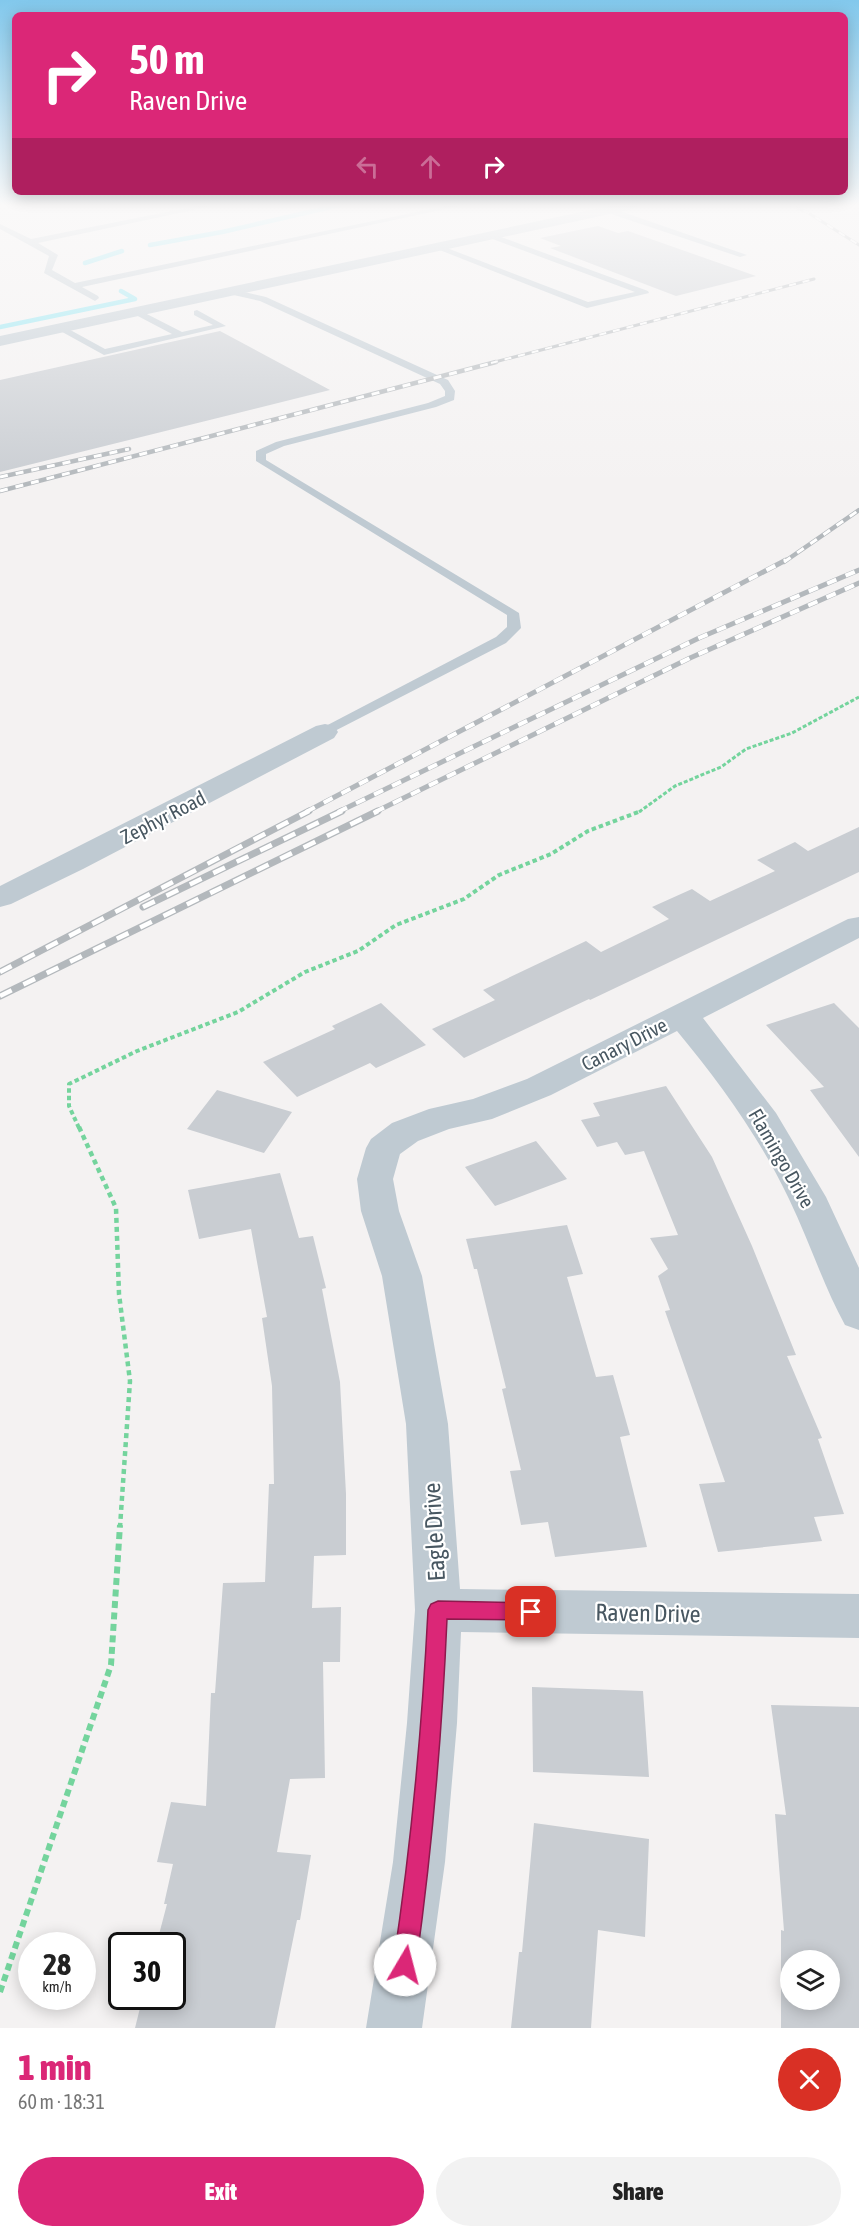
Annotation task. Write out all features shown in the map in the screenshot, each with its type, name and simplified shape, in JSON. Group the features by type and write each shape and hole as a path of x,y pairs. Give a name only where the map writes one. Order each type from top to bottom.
{"street":[{"path":"0,341 195,300"},
{"name":"Zephyr Road","path":"0,898 73,863 325,732"},
{"name":"Canary Drive","path":"384,1148 405,1132 442,1118 480,1110 540,1087 859,926"},
{"name":"Flamingo Drive","path":"682,1016 748,1099 788,1161 825,1234 859,1314"},
{"name":"Eagle Drive","path":"384,1148 375,1179 380,1211 402,1276 427,1424 438,1610 432,1723 419,1862 394,2028"},
{"name":"Raven Drive","path":"438,1610 859,1616"}],"lane":[{"path":"264,300 444,382 450,391 450,399 279,444 260,453 261,461 513,613 514,628 501,640 325,732"},
{"path":"573,300 587,305 613,300"},
{"path":"137,312 181,335"},
{"path":"60,328 104,352 221,326 196,313"}],"path":[{"path":"0,1992 111,1665 130,1381 120,1294 116,1208 69,1106 69,1084 137,1052 238,1012 305,972 358,951 396,925 464,899 499,875 551,854 588,831 640,812 675,786 722,767 746,750 792,733 859,697"}],"building":[{"path":"220,331 330,390 0,472 0,380"},
{"path":"859,827 859,872 590,1000 464,1058 432,1029 495,1000 483,990 586,941 601,952 669,919 652,907 692,889 710,901 775,871 757,860 795,842 808,851"},
{"path":"381,1003 426,1045 376,1068 370,1063 297,1097 263,1062 335,1029 332,1026"},
{"path":"834,1003 859,1028 859,1157 810,1090 824,1087 766,1025"},
{"path":"666,1086 712,1157 752,1246 796,1355 787,1356 822,1438 818,1439 844,1514 814,1517 822,1541 718,1552 699,1484 725,1482 665,1311 670,1310 658,1276 668,1269 650,1238 678,1235 644,1151 625,1155 617,1142 597,1147 581,1120 600,1116 593,1103"},
{"path":"217,1090 292,1112 264,1153 187,1129"},
{"path":"536,1141 567,1179 495,1206 465,1167"},
{"path":"280,1173 299,1238 313,1236 326,1288 322,1289 340,1382 346,1494 346,1555 314,1556 312,1608 341,1607 340,1662 323,1662 325,1778 290,1779 277,1852 311,1855 300,1920 297,1920 275,2028 135,2028 140,2010 186,2010 186,1932 160,1932 167,1904 164,1904 173,1864 157,1862 171,1802 206,1806 211,1693 215,1693 223,1583 265,1582 269,1484 274,1484 272,1386 262,1318 267,1317 251,1229 199,1239 188,1190"},
{"path":"567,1225 583,1274 567,1277 596,1377 613,1375 630,1435 620,1437 647,1547 555,1557 548,1522 521,1525 510,1471 521,1470 502,1389 506,1388 477,1269 474,1269 466,1239"},
{"path":"532,1687 643,1691 649,1777 533,1772"},
{"path":"771,1705 859,1707 859,2028 781,2028 781,2010 840,2010 840,1950 781,1950 781,1930 784,1931 775,1814 786,1815"},
{"path":"534,1823 649,1839 645,1937 598,1930 591,2028 511,2028 519,1952 522,1952"}],"waterway":[{"path":"0,327 132,300"}],"railway":[{"path":"491,363 735,300"},
{"path":"0,491 496,362"},
{"path":"0,477 129,449"},
{"path":"784,562 859,510"},
{"path":"306,812 786,560"},
{"path":"338,812 699,638 859,570"},
{"path":"375,812 690,658 859,583"},
{"path":"0,972 309,811"},
{"path":"143,907 342,811"},
{"path":"0,996 378,811"}],"route":[{"path":"405,1965 419,1862 432,1723 438,1610 531,1612"}]}
